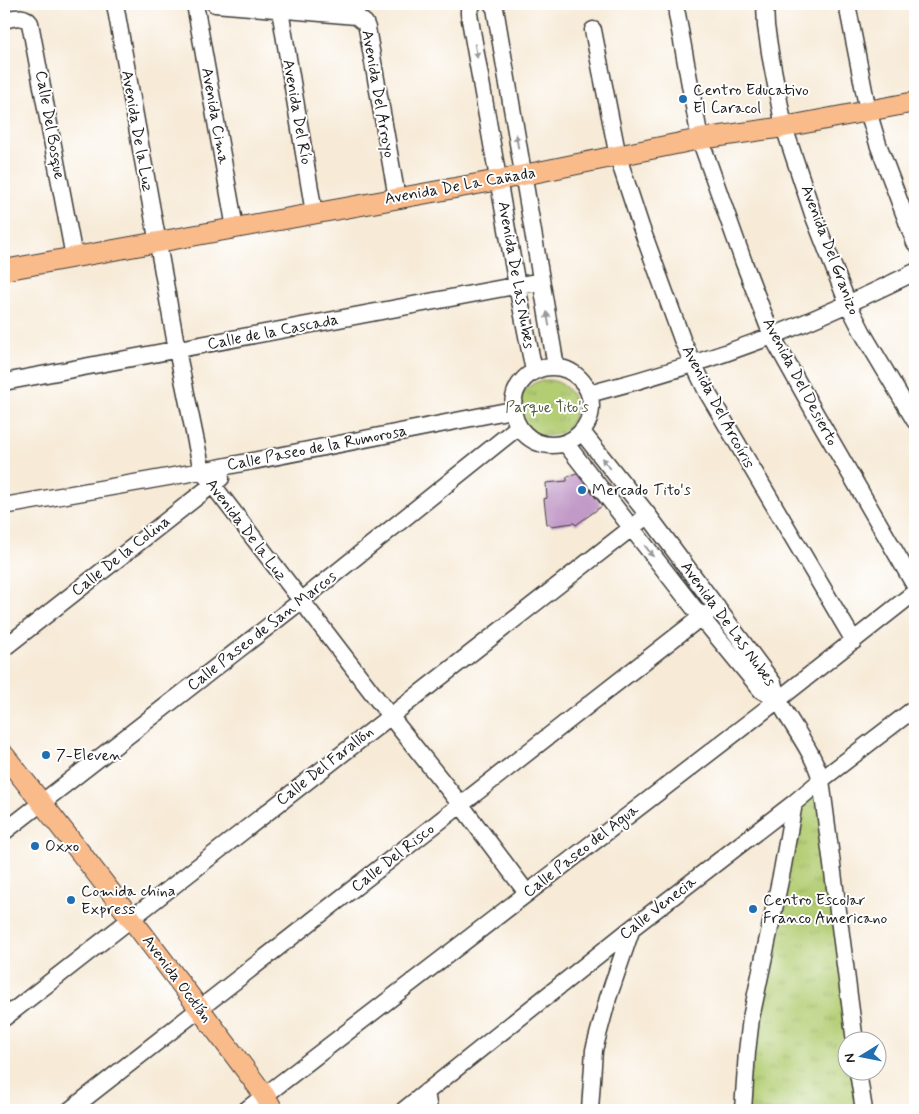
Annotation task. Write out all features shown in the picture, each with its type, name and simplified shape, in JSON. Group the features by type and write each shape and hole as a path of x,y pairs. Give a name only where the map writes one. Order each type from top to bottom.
{"main road":[{"name":"Avenida De La Cañada","path":"4,270 499,180 700,139 784,127 915,102"},
{"name":"Avenida Ocotlán","path":"4,755 199,1008 269,1103"}],"street":[{"name":"Avenida De la Luz","path":"115,4 157,243 202,471 527,893"},
{"name":"Avenida Cima","path":"195,4 235,228"},
{"name":"Avenida Del Arroyo","path":"215,4 356,16 365,23 397,198"},
{"name":"Avenida De Las Nubes","path":"473,4 469,14 517,286 534,370"},
{"name":"Avenida De Las Nubes","path":"492,4 495,8 556,367"},
{"name":"Avenida Del Granizo","path":"765,4 771,59 784,127 814,217 848,304 865,337 915,421"},
{"path":"847,4 868,111 915,243"},
{"name":"Avenida Del Río","path":"280,10 314,213"},
{"name":"Avenida Del Desierto","path":"677,14 700,139 772,336 915,586"},
{"name":"Calle Del Bosque","path":"4,20 21,17 27,18 30,23 74,257"},
{"name":"Avenida Del Arcoíris","path":"594,30 618,157 679,333 707,392 854,641"},
{"path":"589,394 643,380 772,336 848,304 915,272"},
{"name":"Calle de la Cascada","path":"4,382 541,281"},
{"path":"556,367 570,371 582,381 589,394 591,407 589,421 582,432 566,444 552,446 539,444 526,437 518,427 512,410 514,394 521,380 534,370 556,367"},
{"name":"Calle Paseo de la Rumorosa","path":"4,506 202,471 512,410"},
{"name":"Calle Paseo de San Marcos","path":"4,832 301,601 518,427"},
{"name":"Avenida De Las Nubes","path":"582,432 648,515 773,682 778,700 810,755 821,780 854,1032"},
{"name":"Avenida De Las Nubes","path":"566,444 701,617 761,690 778,700"},
{"name":"Calle De la Colina","path":"4,648 237,464"},
{"name":"Calle Del Farallón","path":"4,1018 648,515"},
{"name":"Calle Paseo del Agua","path":"246,1110 269,1103 527,893 915,592"},
{"name":"Calle Del Risco","path":"70,1110 717,606"},
{"name":"Calle Venecia","path":"404,1110 821,780 914,713"},
{"path":"743,1110 751,1018 794,803"},
{"path":"590,1110 594,1050 608,998 632,928"},
{"path":"860,1082 864,1110"},
{"path":"426,1092 429,1110"}],"green space":[{"name":"Parque Tito's","path":"541,380 553,380 563,384 571,392 575,408 571,424 563,432 553,436 541,436 531,432 523,424 519,414 519,402 523,392 531,384"},
{"path":"824,779 853,1032 836,1032 836,1082 859,1082 862,1110 746,1110 750,1041 799,798"}],"building":[{"path":"577,474 602,506 576,525 574,523 551,526 547,524 544,499 547,498 546,483 567,481 567,477"}],"place":[{"name":"Centro Educativo El Caracol","path":"683,99"},
{"name":"Mercado Tito's","path":"582,490"},
{"name":"7-Eleven","path":"46,755"},
{"name":"Oxxo","path":"35,846"},
{"name":"Comida china Express","path":"71,900"},
{"name":"Centro Escolar Franco Americano","path":"753,909"}]}
